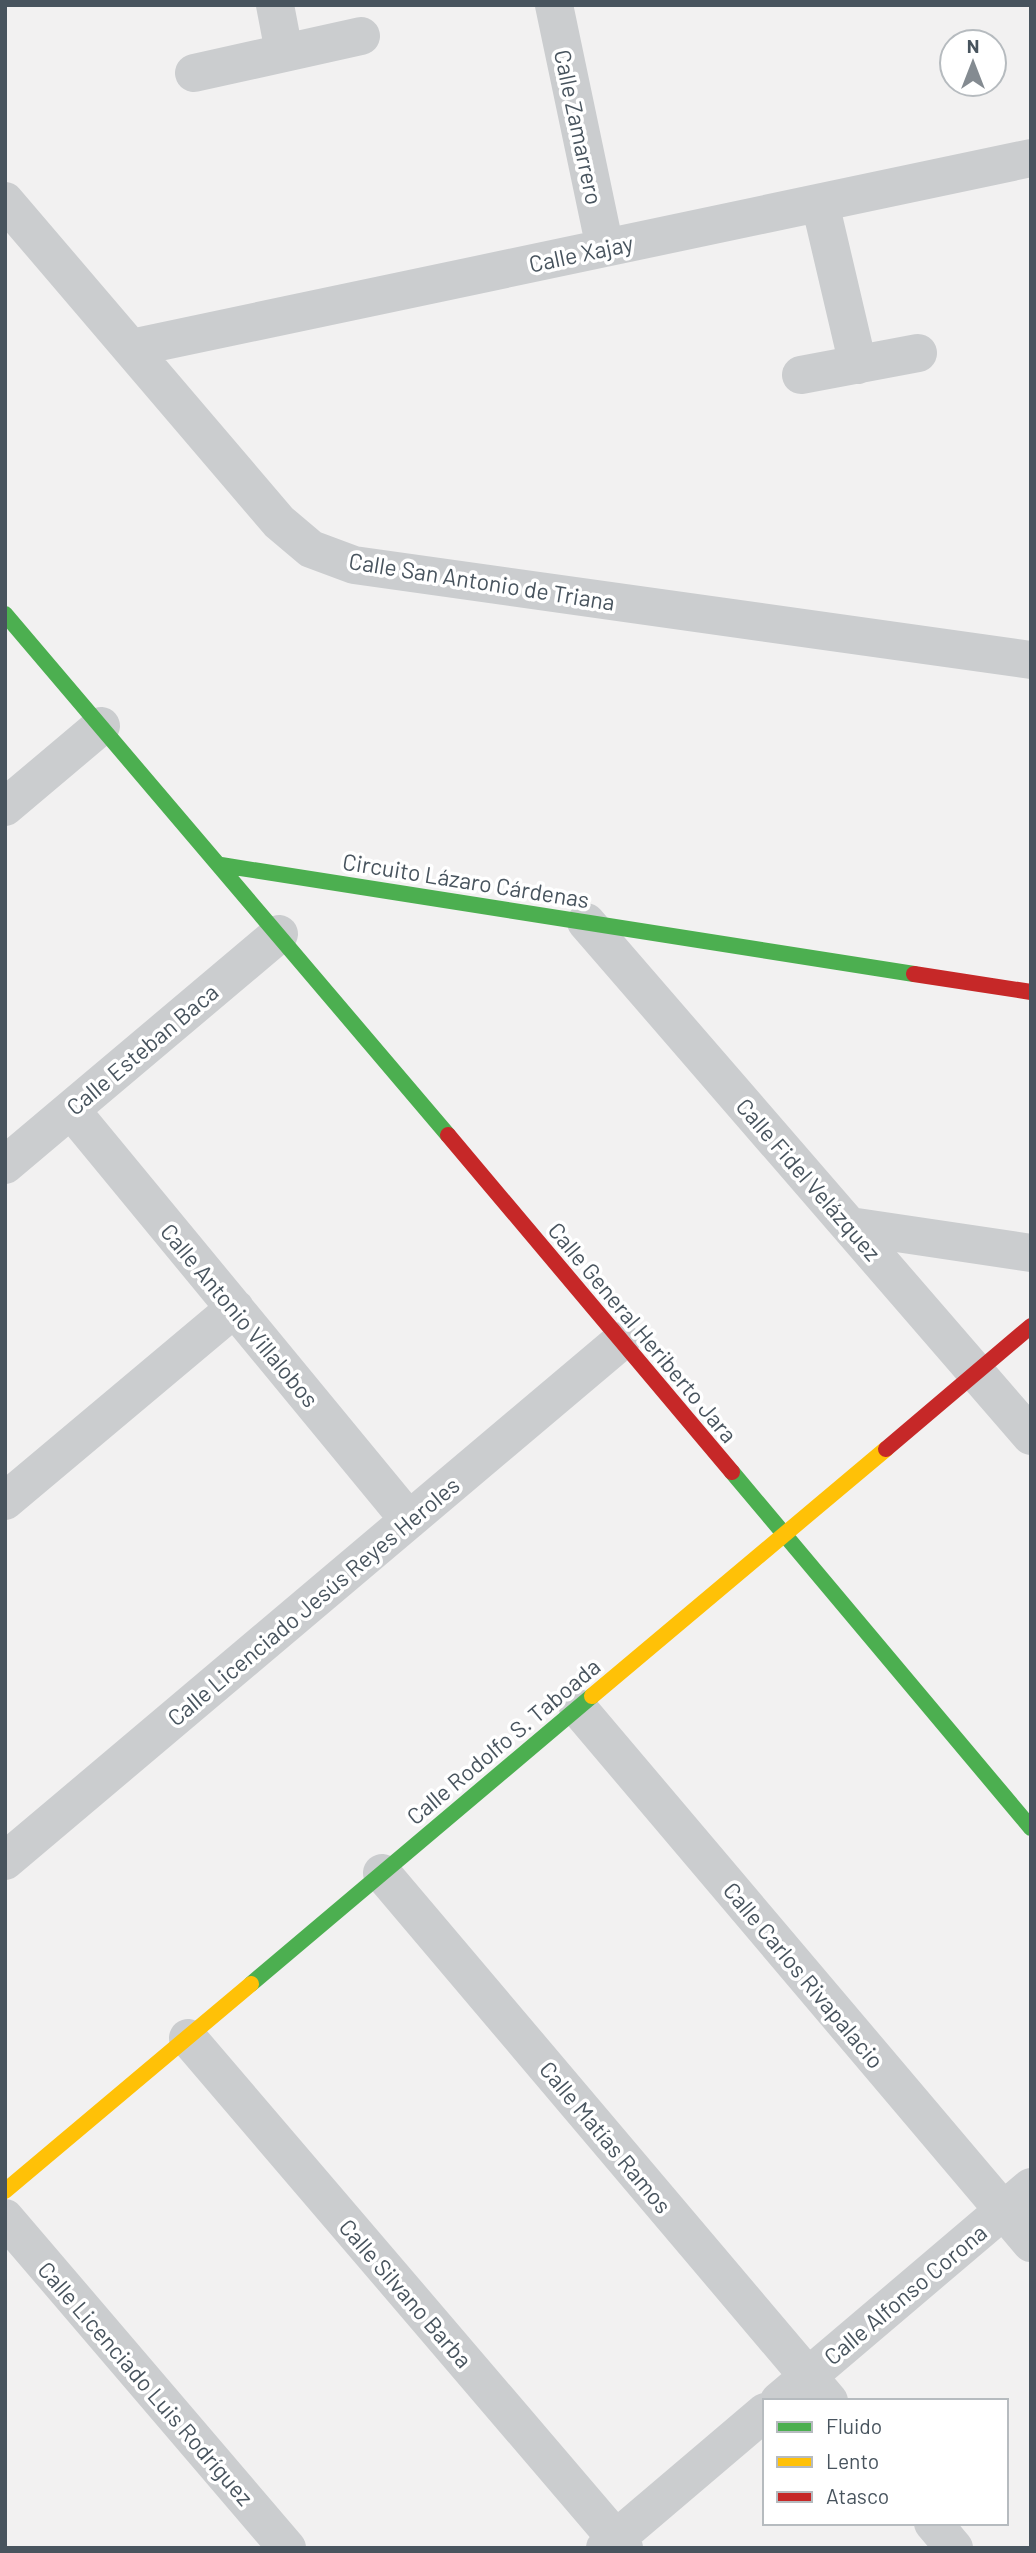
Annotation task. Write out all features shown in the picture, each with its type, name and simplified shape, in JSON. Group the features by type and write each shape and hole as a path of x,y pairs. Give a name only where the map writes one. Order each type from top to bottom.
{"street":[{"path":"275,5 284,52"},
{"name":"Calle Zamarrero","path":"554,5 605,248"},
{"path":"194,73 361,36"},
{"name":"Calle Xajay","path":"131,348 1031,158"},
{"name":"Calle San Antonio de Triana","path":"5,201 279,522 311,549 354,565 1031,660"},
{"path":"820,202 858,365"},
{"path":"801,375 918,354"},
{"path":"5,614 221,865"},
{"path":"5,807 101,726"},
{"name":"Circuito Lázaro Cárdenas","path":"221,865 1031,992"},
{"name":"Calle General Heriberto Jara","path":"221,865 1031,1828"},
{"name":"Calle Fidel Velázquez","path":"586,922 1031,1436"},
{"name":"Calle Esteban Baca","path":"5,1165 279,934"},
{"name":"Calle Antonio Villalobos","path":"71,1110 410,1520"},
{"path":"850,1226 1031,1253"},
{"path":"5,1501 235,1308"},
{"name":"Calle Rodolfo S. Taboada","path":"5,2191 1031,1326"},
{"name":"Calle Licenciado Jesús Reyes Heroles","path":"5,1861 621,1342"},
{"name":"Calle Carlos Rivapalacio","path":"578,1708 1017,2199 1031,2243"},
{"name":"Calle Matías Ramos","path":"382,1873 819,2388"},
{"name":"Calle Silvano Barba","path":"188,2038 615,2545"},
{"name":"Calle Alfonso Corona","path":"785,2399 819,2388 1017,2199"},
{"name":"Calle Licenciado Luis Rodríguez","path":"5,2218 288,2548"},
{"path":"615,2545 763,2414"},
{"path":"935,2525 954,2548"}],"traffic: fast":[{"path":"5,614 448,1135"},
{"path":"221,865 914,974"},
{"path":"732,1472 1031,1828"},
{"path":"251,1984 592,1696"}],"traffic: slow":[{"path":"592,1696 886,1449"},
{"path":"5,2191 251,1984"}],"traffic: jam":[{"path":"914,974 1031,992"},
{"path":"448,1135 732,1472"},
{"path":"886,1449 1031,1326"}]}
